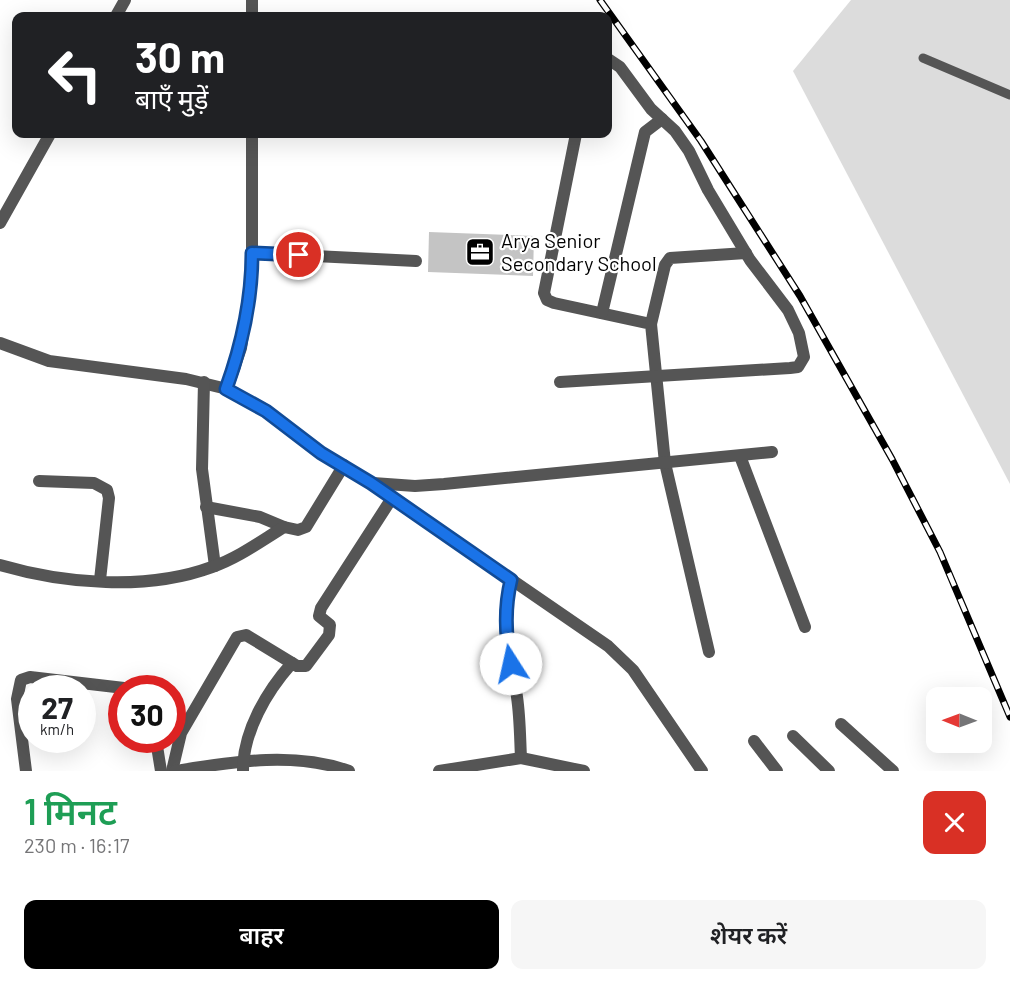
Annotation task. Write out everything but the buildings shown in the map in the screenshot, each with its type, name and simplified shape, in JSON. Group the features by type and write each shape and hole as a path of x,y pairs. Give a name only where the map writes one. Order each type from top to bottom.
{"street":[{"path":"560,382 790,368 802,362 804,349 788,310 746,253 689,151 651,109 620,67 612,62"},
{"path":"602,313 645,132 662,119"},
{"path":"0,223 48,138"},
{"path":"226,389 241,348 252,272 252,138"},
{"path":"575,138 544,293 547,300 554,303 651,324"},
{"path":"252,253 416,261"},
{"path":"709,652 665,463 651,324 665,265 670,258 746,253"},
{"path":"0,343 49,362 204,382 226,389 266,411 321,453 371,483 608,646 633,670 702,771"},
{"path":"204,382 202,469 215,566"},
{"path":"371,483 424,485 772,452"},
{"path":"740,456 805,627"},
{"path":"206,507 260,517 298,530 306,527 344,465"},
{"path":"39,481 94,483 107,490 109,498 100,580"},
{"path":"349,771 310,760 174,771 181,733 237,637 246,635 297,666 306,666 329,635 330,626 320,616 321,608 392,498"},
{"path":"0,565 47,576 100,580 169,578 215,566 284,527"},
{"path":"511,580 506,601 505,628 518,699 521,758"},
{"path":"243,766 254,721 277,680 292,663"},
{"path":"26,771 17,699 21,680 30,677 108,686"},
{"path":"841,724 893,771"},
{"path":"793,736 829,771"},
{"path":"754,741 777,771"},
{"path":"158,753 161,771"},
{"path":"439,771 521,758 584,771"}],"lane":[{"path":"923,58 1010,95"}],"shaded area":[{"path":"851,0 1010,0 1010,484 793,71"}],"railway":[{"path":"600,0 609,12"},
{"path":"612,17 701,141 800,296 892,459 940,552 1010,717"}],"place":[{"name":"Arya Senior Secondary School","path":"480,252"}],"route":[{"path":"299,255 252,253 252,272 241,348 226,389 266,411 321,453 371,483 511,580 506,601 505,628 511,664"}]}
